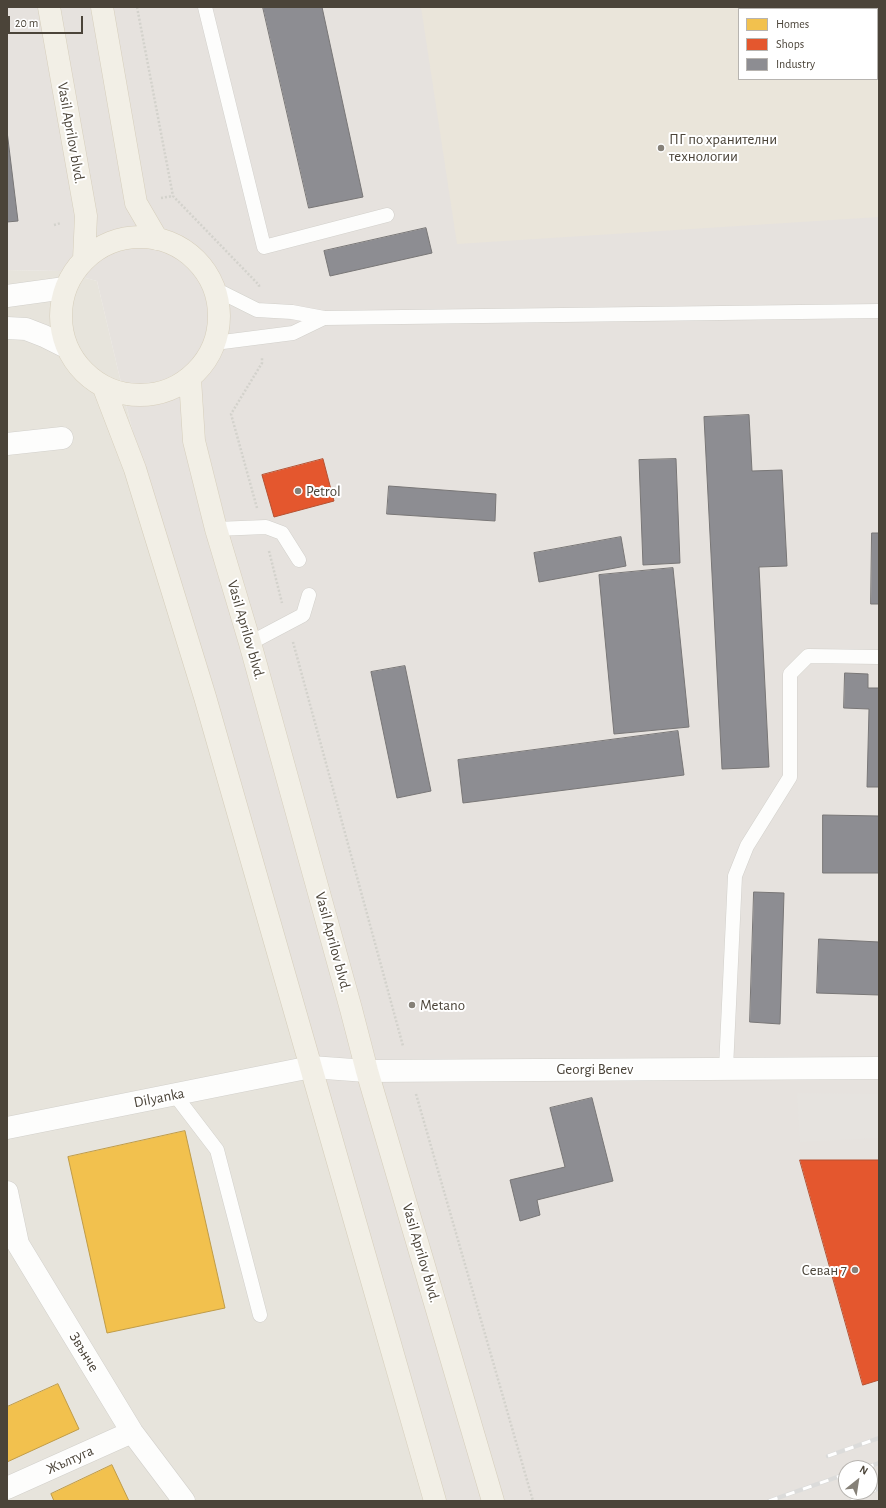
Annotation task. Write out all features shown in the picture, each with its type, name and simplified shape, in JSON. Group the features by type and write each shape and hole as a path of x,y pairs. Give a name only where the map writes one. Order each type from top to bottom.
{"main road":[{"name":"Vasil Aprilov blvd.","path":"49,7 86,216 84,259"},
{"path":"102,7 136,203 157,238"},
{"path":"131,237 157,238 184,250 203,267 215,289 220,316 215,342 204,364 190,379 175,388 158,394 130,396 104,388 82,371 66,347 59,311 65,288 73,272 84,259 106,244 112,242 131,237"},
{"name":"Vasil Aprilov blvd.","path":"190,379 194,441 216,529 250,643 367,1071 493,1501"},
{"path":"104,388 135,469 205,697 435,1501"}],"street":[{"path":"7,296 65,288"},
{"path":"7,328 26,330 44,336 66,347"},
{"path":"7,444 62,438"},
{"name":"Georgi Benev","path":"311,1067 367,1071 879,1068"},
{"name":"Dilyanka","path":"7,1128 311,1067"},
{"name":"Звънче","path":"7,1192 13,1247 132,1432 184,1501"},
{"name":"Жълтуга","path":"7,1488 132,1432"}],"lane":[{"path":"205,7 264,247 387,215"},
{"path":"215,289 257,310 292,312 324,318 879,312"},
{"path":"215,342 293,333 324,318"},
{"path":"216,529 266,527 282,534 299,560"},
{"path":"250,643 303,616 309,595"},
{"path":"726,1068 735,876 747,846 790,776 790,674 808,656 879,657"},
{"path":"175,1095 217,1150 260,1315"}],"path":[{"path":"137,7 173,196 259,284 260,310"},
{"path":"261,337 262,363 231,414 410,1070 533,1501"}],"shaded area":[{"path":"7,7 879,7 879,1501 423,1501 190,675 97,281 60,271 7,270"},
{"name":"ПГ по хранителни технологии","path":"421,7 879,7 879,217 457,244"},
{"path":"7,270 60,271 97,281 190,675 423,1501 7,1501"},
{"path":"797,1093 879,1094 879,1138 800,1142"}],"building: Homes":[{"path":"185,1131 225,1308 107,1333 68,1157"},
{"path":"58,1384 79,1429 7,1462 7,1407"},
{"path":"112,1465 129,1501 54,1501 51,1494"}],"building: Shops":[{"path":"323,459 334,501 274,517 262,475"},
{"name":"Севан 7","path":"800,1160 879,1160 879,1380 863,1385"}],"building: Industry":[{"path":"263,7 322,7 363,197 309,208"},
{"path":"7,131 18,221 7,222"},
{"path":"426,228 432,253 330,276 324,251"},
{"path":"749,415 752,471 782,470 787,566 759,567 769,767 722,769 704,417"},
{"path":"676,459 680,563 643,565 639,460"},
{"path":"389,486 496,494 495,521 387,514"},
{"path":"872,533 879,533 879,604 871,604"},
{"path":"621,537 626,566 539,582 534,553"},
{"path":"673,568 689,727 614,734 599,575"},
{"path":"405,666 431,791 397,798 371,672"},
{"path":"845,673 868,674 868,688 879,688 879,787 867,787 869,709 844,708"},
{"path":"678,731 684,775 463,803 458,760"},
{"path":"823,815 879,816 879,873 823,873"},
{"path":"754,892 784,893 780,1024 750,1022"},
{"path":"819,939 879,942 879,995 817,993"},
{"path":"592,1098 613,1181 537,1200 540,1215 520,1221 510,1180 565,1167 550,1108"}],"railway":[{"path":"828,1456 879,1438"},
{"path":"769,1501 838,1477"},
{"path":"851,1501 879,1488"}],"place":[{"name":"ПГ по хранителни технологии","path":"661,148"},
{"name":"Petrol","path":"298,491"},
{"name":"Metano","path":"412,1005"},
{"name":"Севан 7","path":"855,1270"}]}
